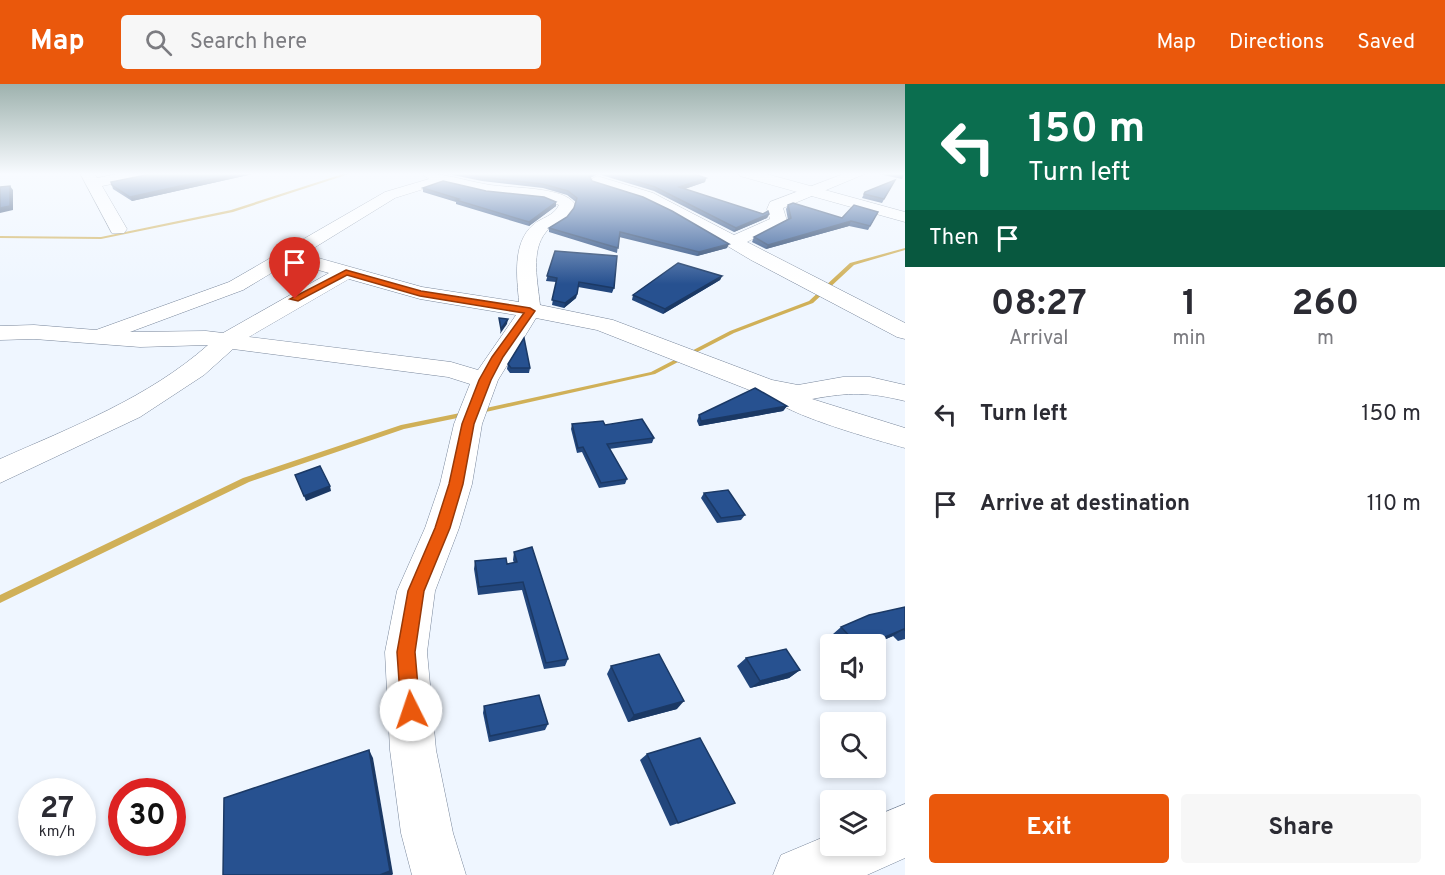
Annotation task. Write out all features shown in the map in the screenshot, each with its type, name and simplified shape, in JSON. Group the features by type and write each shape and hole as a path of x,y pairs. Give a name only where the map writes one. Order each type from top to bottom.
{"street":[{"path":"108,210 111,220 118,229"},
{"path":"97,336 236,286 365,210"},
{"path":"439,875 427,833 413,750 406,652 416,591 442,528 456,484 468,424 485,380 530,311 526,263 530,247 537,230 562,216 565,210"},
{"path":"678,210 785,270 905,332"},
{"path":"735,242 761,227 779,221 775,210"},
{"path":"882,210 905,217"},
{"path":"288,255 420,293 573,317 605,325 766,387 802,405 905,438"},
{"path":"0,472 130,411 195,370 228,340 276,309 346,272"},
{"path":"0,333 97,336 140,340 206,338 228,340 451,370 485,380"},
{"path":"766,387 798,393 843,385 870,385 905,393"},
{"path":"886,839 905,831"},
{"path":"801,875 846,856"}],"building":[{"path":"489,210 545,210 529,222"},
{"path":"573,210 670,210 729,244 699,252 620,232 618,248 549,228 567,217"},
{"path":"700,210 750,210 763,214 768,211 769,214 736,228"},
{"path":"789,210 816,210 842,218 849,210 878,212 870,226 851,221 768,245 754,237 791,218"},
{"path":"555,251 617,256 614,288 579,282 577,294 565,303 552,300 557,278 547,276"},
{"path":"678,263 722,276 665,309 633,295"},
{"path":"499,318 508,319 501,329"},
{"path":"524,338 530,368 511,368 508,364"},
{"path":"755,388 787,406 701,421 699,415"},
{"path":"642,419 654,438 607,444 627,479 601,483 583,447 578,448 572,424 603,421 605,425"},
{"path":"320,466 330,486 304,496 295,475"},
{"path":"728,490 745,515 721,518 704,493"},
{"path":"532,547 568,659 546,663 523,582 479,587 475,561 506,558 507,564 517,562 514,552"},
{"path":"905,607 905,631 904,629 886,637 886,634 848,634 841,627 869,615"},
{"path":"786,649 800,670 760,681 746,658"},
{"path":"659,654 684,701 634,715 611,666"},
{"path":"539,695 548,724 490,736 484,706"},
{"path":"700,738 735,803 678,823 647,754"},
{"path":"369,750 390,871 380,875 223,875 224,798"}],"waterway":[{"path":"0,237 101,238 235,210"},
{"path":"477,412 653,373 732,332 811,302 852,264 905,249"},
{"path":"0,599 246,480 403,427 465,414"}],"route":[{"path":"295,299 346,272 420,293 530,311 485,380 468,424 456,484 442,528 416,591 406,652 411,710"}]}
